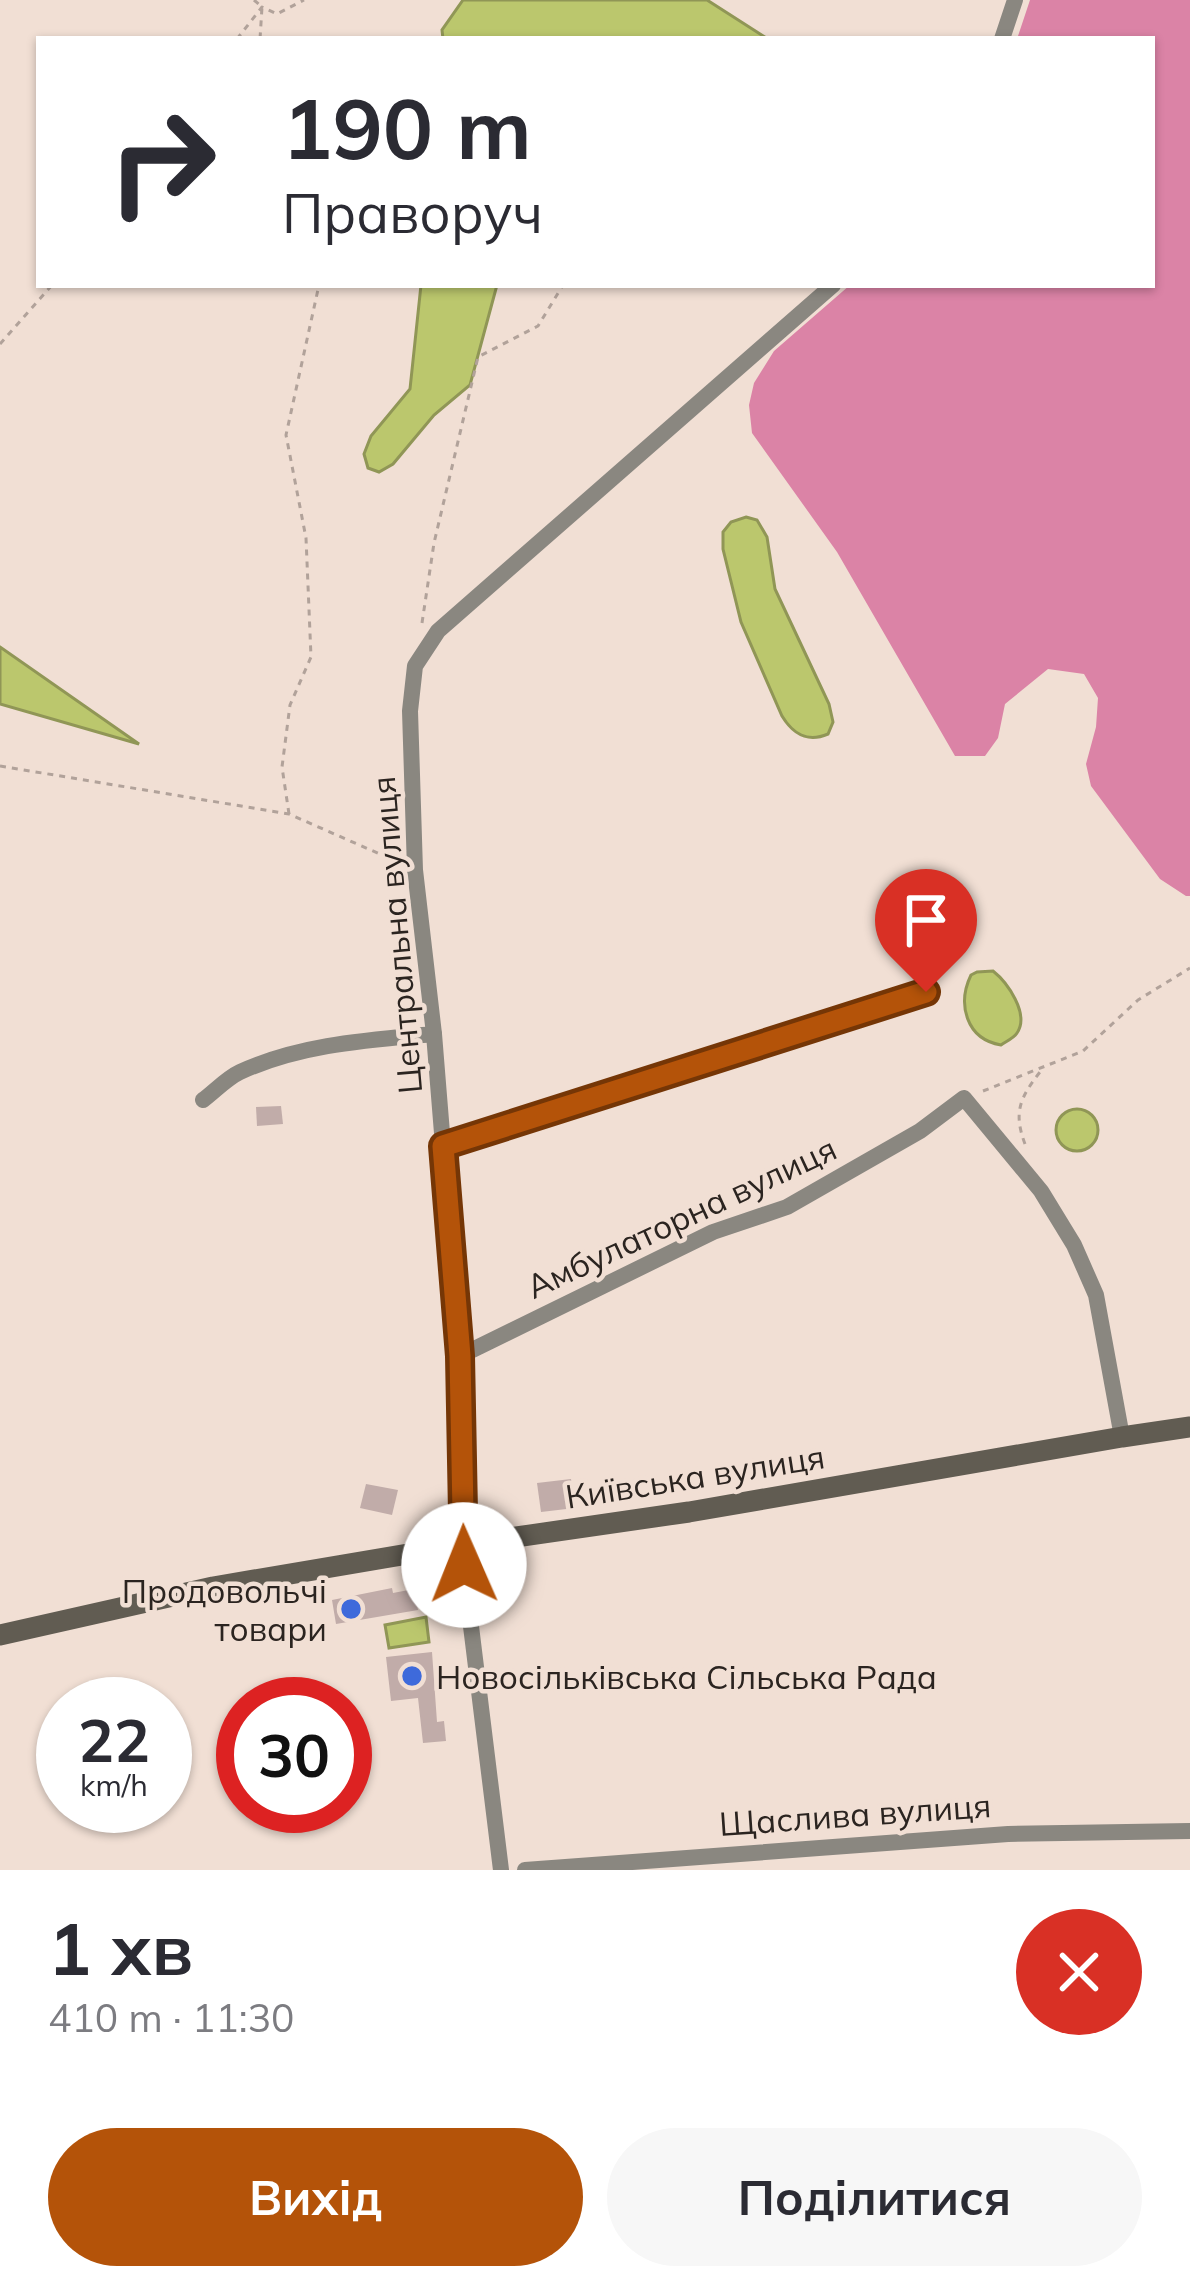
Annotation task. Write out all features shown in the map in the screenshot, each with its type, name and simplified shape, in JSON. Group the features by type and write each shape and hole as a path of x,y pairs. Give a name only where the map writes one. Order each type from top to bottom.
{"street":[{"path":"1002,36 1015,0"},
{"name":"Центральна вулиця","path":"501,1870 461,1545 460,1356 434,1034 415,870 410,711 415,666 438,632 830,288"},
{"path":"443,1146 926,992"},
{"path":"203,1100 236,1073 324,1045 434,1034"},
{"path":"964,1098 1041,1191 1074,1245 1096,1294 1122,1437"},
{"name":"Амбулаторна вулиця","path":"460,1356 713,1232 788,1207 920,1131 964,1098"},
{"name":"Київська вулиця","path":"0,1635 213,1587 1190,1427"},
{"name":"Щаслива вулиця","path":"525,1870 1008,1834 1190,1832"}],"path":[{"path":"254,0 277,14 304,0"},
{"path":"239,36 262,7"},
{"path":"260,36 262,7"},
{"path":"0,344 49,288"},
{"path":"290,814 282,767 290,705 310,657 306,538 286,435 318,288"},
{"path":"422,626 434,543 478,357 538,326 561,288"},
{"path":"0,766 290,814 415,870"},
{"path":"964,1098 1083,1052 1138,1000 1190,968"},
{"path":"1025,1147 1017,1124 1022,1096 1044,1067"}],"shaded area":[{"path":"463,0 707,0 763,36 443,36"},
{"path":"1030,0 1190,0 1190,896 1160,879 1091,786 1086,764 1098,698 1084,674 1048,669 1005,704 998,738 985,756 955,756 837,552 752,433 749,405 754,383 774,351 847,288 1155,288 1155,36 1018,36"},
{"path":"421,288 496,288 470,385 434,415 393,464 379,472 368,468 364,454 371,436 410,389"},
{"path":"746,517 757,520 767,537 775,589 829,704 833,722 828,734 820,737 807,737 786,722 741,622 723,532 731,522"},
{"path":"0,647 139,744 0,704"},
{"path":"993,971 1010,990 1021,1017 1017,1033 1001,1045 972,1028 965,1008 971,975"},
{"path":"1077,1109 1092,1115 1098,1130 1092,1145 1077,1151 1062,1145 1056,1130 1062,1115"},
{"path":"426,1617 429,1642 389,1648 385,1625"}],"building":[{"path":"281,1106 283,1124 257,1126 256,1107"},
{"path":"571,1479 575,1508 541,1512 537,1483"},
{"path":"366,1484 398,1490 392,1515 360,1508"},
{"path":"392,1588 393,1593 414,1589 418,1610 336,1624 332,1600"},
{"name":"Новосільківська Сільська Рада","path":"432,1652 437,1722 444,1721 446,1741 423,1743 418,1698 391,1701 386,1657"}],"place":[{"name":"Продовольчі товари","path":"351,1609"},
{"name":"Новосільківська Сільська Рада","path":"412,1676"}],"route":[{"path":"464,1565 460,1356 443,1146 926,992"}]}
